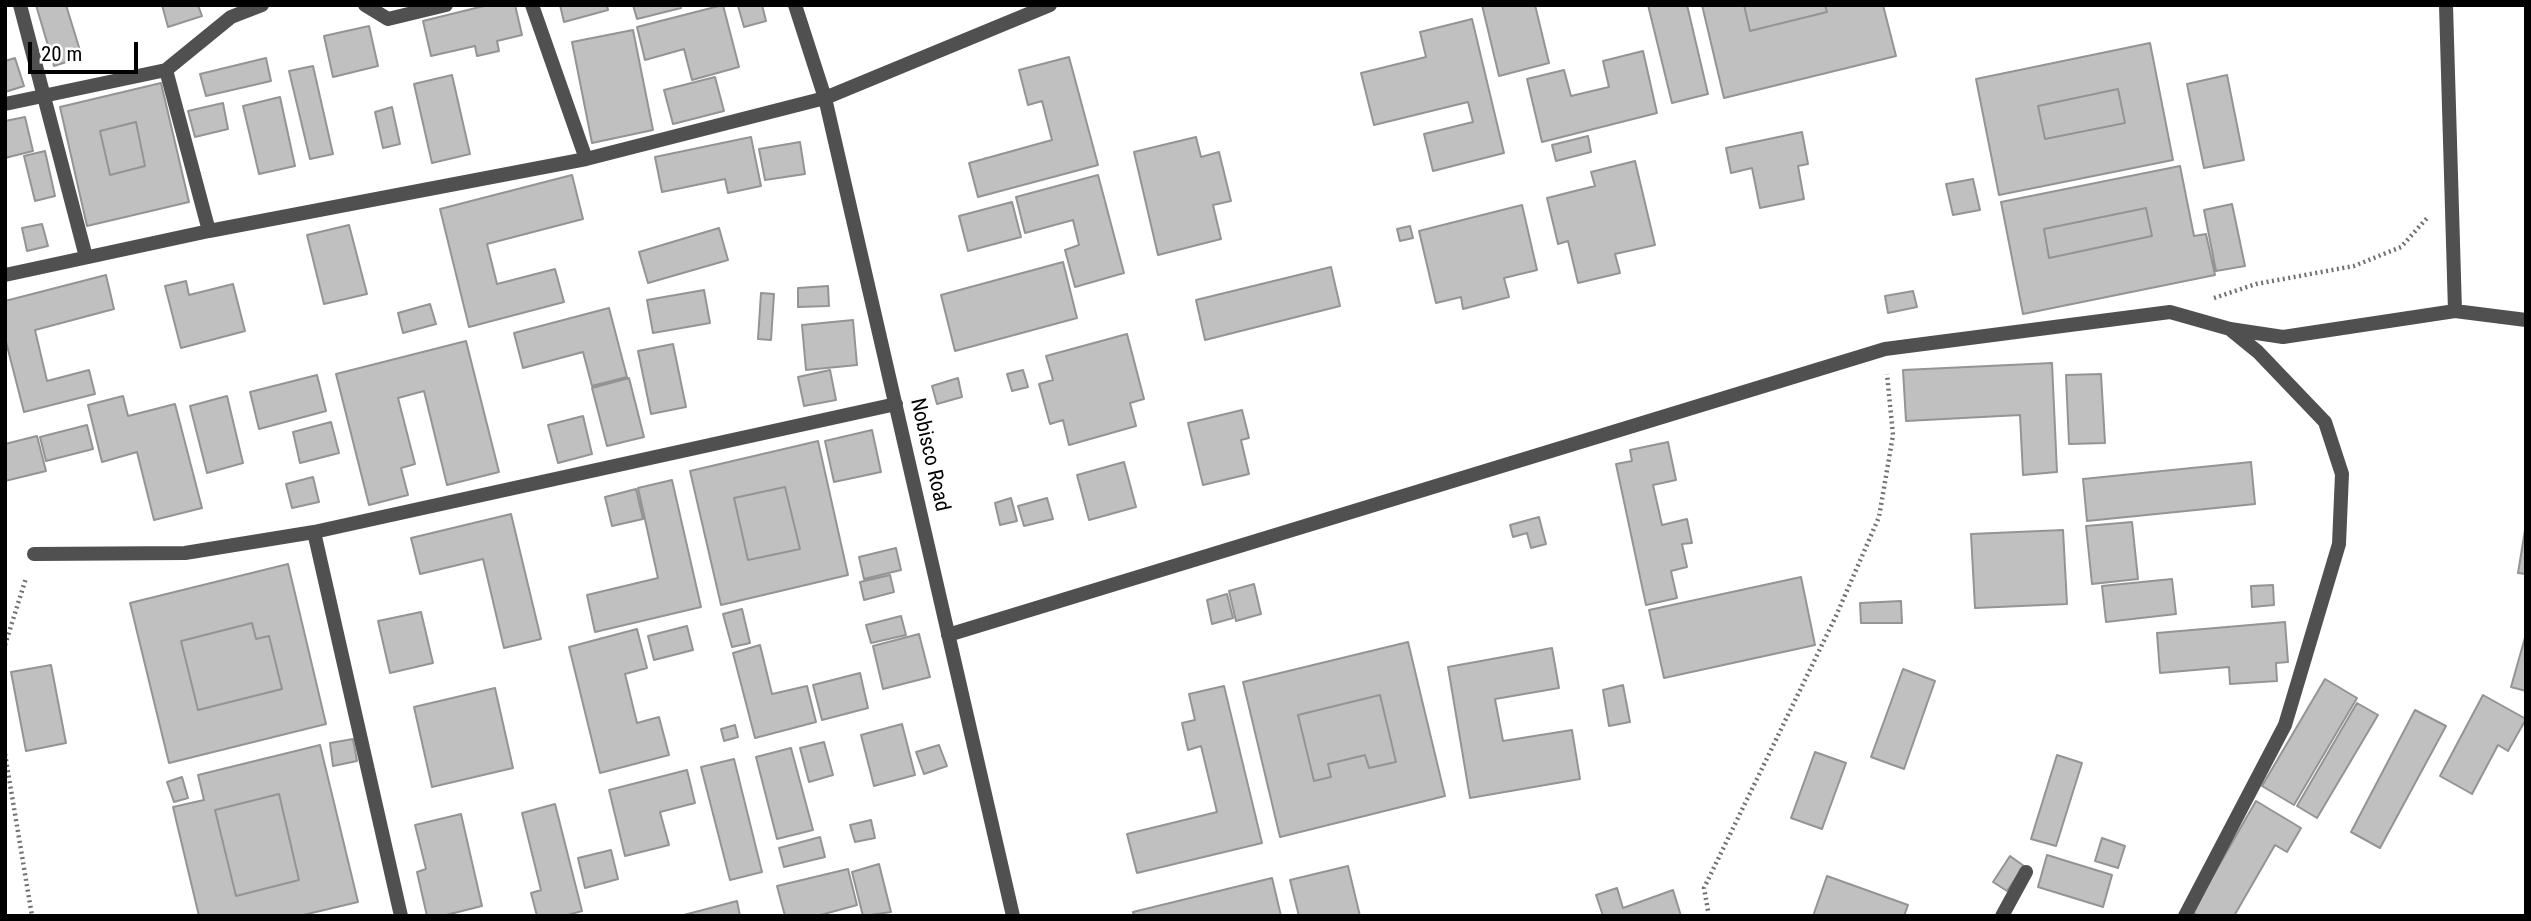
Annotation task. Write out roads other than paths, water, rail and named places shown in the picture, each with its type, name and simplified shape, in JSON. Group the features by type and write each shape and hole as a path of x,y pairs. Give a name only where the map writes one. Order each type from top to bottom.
{"street":[{"path":"20,5 86,257"},
{"path":"5,104 166,70 231,17 262,5"},
{"path":"365,5 388,19 446,5"},
{"path":"532,5 586,159"},
{"name":"Nobisco Road","path":"795,5 825,98 1013,916"},
{"path":"5,275 209,231 586,159 825,98 1050,5"},
{"path":"2445,5 2455,311"},
{"path":"166,70 209,231"},
{"path":"948,635 1885,349 2170,312 2230,329 2283,337 2455,311 2526,320"},
{"path":"2185,916 2285,725 2339,544 2342,474 2325,422 2258,352 2230,329"},
{"path":"34,554 184,553 314,532 896,404"},
{"path":"314,532 401,916"},
{"path":"2002,916 2026,872"}]}
